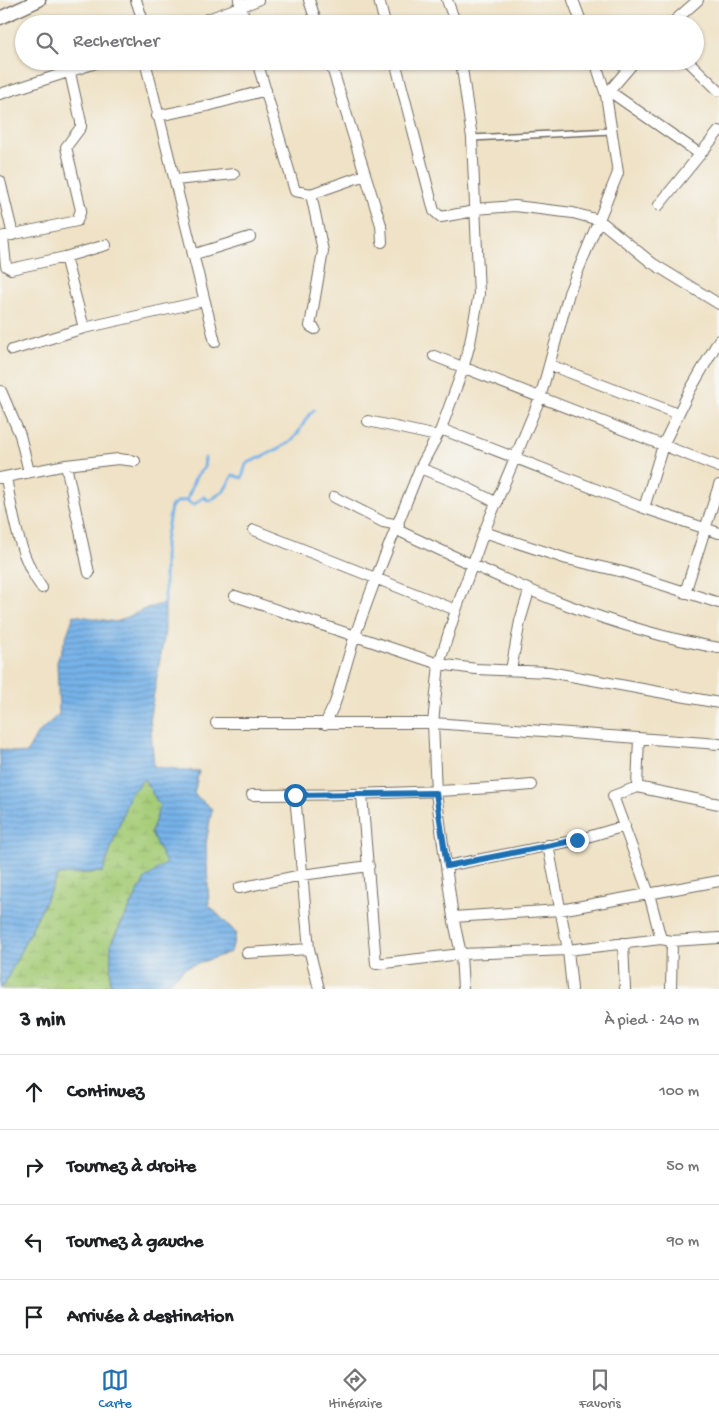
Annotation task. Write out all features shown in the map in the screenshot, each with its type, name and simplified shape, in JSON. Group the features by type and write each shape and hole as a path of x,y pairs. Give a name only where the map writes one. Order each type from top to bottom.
{"street":[{"path":"0,18 21,4 39,0"},
{"path":"136,0 141,15"},
{"path":"215,15 240,4 258,0"},
{"path":"309,0 314,15"},
{"path":"379,0 383,15"},
{"path":"447,0 453,15"},
{"path":"573,0 579,15"},
{"path":"681,15 698,0"},
{"path":"0,94 78,70"},
{"path":"147,70 215,342"},
{"path":"260,70 295,191 311,194 365,175"},
{"path":"333,70 381,226 382,242"},
{"path":"397,70 434,211 441,216 515,206 573,213 599,220 652,263 719,304"},
{"path":"325,724 335,702 354,638 376,578 398,528 420,468 439,432 463,369 479,294 472,138 462,70"},
{"path":"462,989 461,954 453,917 436,793 433,723 439,664 484,532 517,458 540,398 569,293 618,172 608,93 599,70"},
{"path":"608,93 627,70"},
{"path":"697,70 719,91"},
{"path":"5,236 77,221 80,216 81,210 66,147 81,127 70,73"},
{"path":"157,116 211,105 266,90"},
{"path":"608,93 700,154"},
{"path":"659,205 719,131"},
{"path":"175,180 234,174"},
{"path":"0,181 8,268 13,269 65,258 106,245"},
{"path":"311,194 324,251 318,289 309,320 310,326 315,329"},
{"path":"192,255 250,237"},
{"path":"65,258 84,328"},
{"path":"12,350 84,328 204,301"},
{"path":"644,508 663,445 719,340"},
{"path":"434,356 463,369 719,467"},
{"path":"550,365 678,414"},
{"path":"1,391 20,436 29,472"},
{"path":"368,421 439,432 517,458 644,508 719,533"},
{"path":"42,588 28,566 3,478 66,465 118,459 135,461"},
{"path":"66,465 88,574"},
{"path":"420,468 460,484 497,503"},
{"path":"685,593 719,485"},
{"path":"334,497 529,591 613,623 719,648"},
{"path":"254,530 456,610"},
{"path":"484,532 567,559 623,572 719,603"},
{"path":"511,670 520,621 529,591"},
{"path":"235,596 354,638 439,664 549,672 719,703"},
{"path":"216,723 433,723 719,744"},
{"path":"637,787 639,738"},
{"path":"252,794 362,795 436,793 532,785"},
{"path":"671,989 667,940 613,796 637,787 719,804"},
{"path":"295,795 309,949 319,989"},
{"path":"362,795 376,964 461,954 568,950 623,943 719,938"},
{"path":"447,866 548,845 625,826"},
{"path":"548,845 568,950 572,989"},
{"path":"238,888 302,875 369,866"},
{"path":"453,917 560,910 719,881"},
{"path":"623,943 625,989"},
{"path":"247,952 309,949"}],"lane":[{"path":"472,138 612,131"}],"green space":[{"path":"144,779 160,806 151,833 166,863 145,879 111,942 110,989 2,989 58,875 103,872 130,794"}],"water":[{"path":"165,603 165,631 150,716 154,767 199,771 194,794 212,809 206,844 209,905 236,933 231,952 185,968 162,989 110,989 111,943 145,879 166,863 151,833 160,806 144,779 130,794 103,872 58,875 4,985 0,989 0,749 26,754 37,734 59,714 57,662 74,615 116,622 145,609"}],"waterway":[{"path":"187,500 193,505 204,497 209,501 224,491 233,475 242,478 246,464 291,441 314,410"},
{"path":"165,603 165,541 171,507 177,502 187,500 195,478 204,468 205,458"}],"route":[{"path":"295,795 436,793 447,866 577,840"}]}
